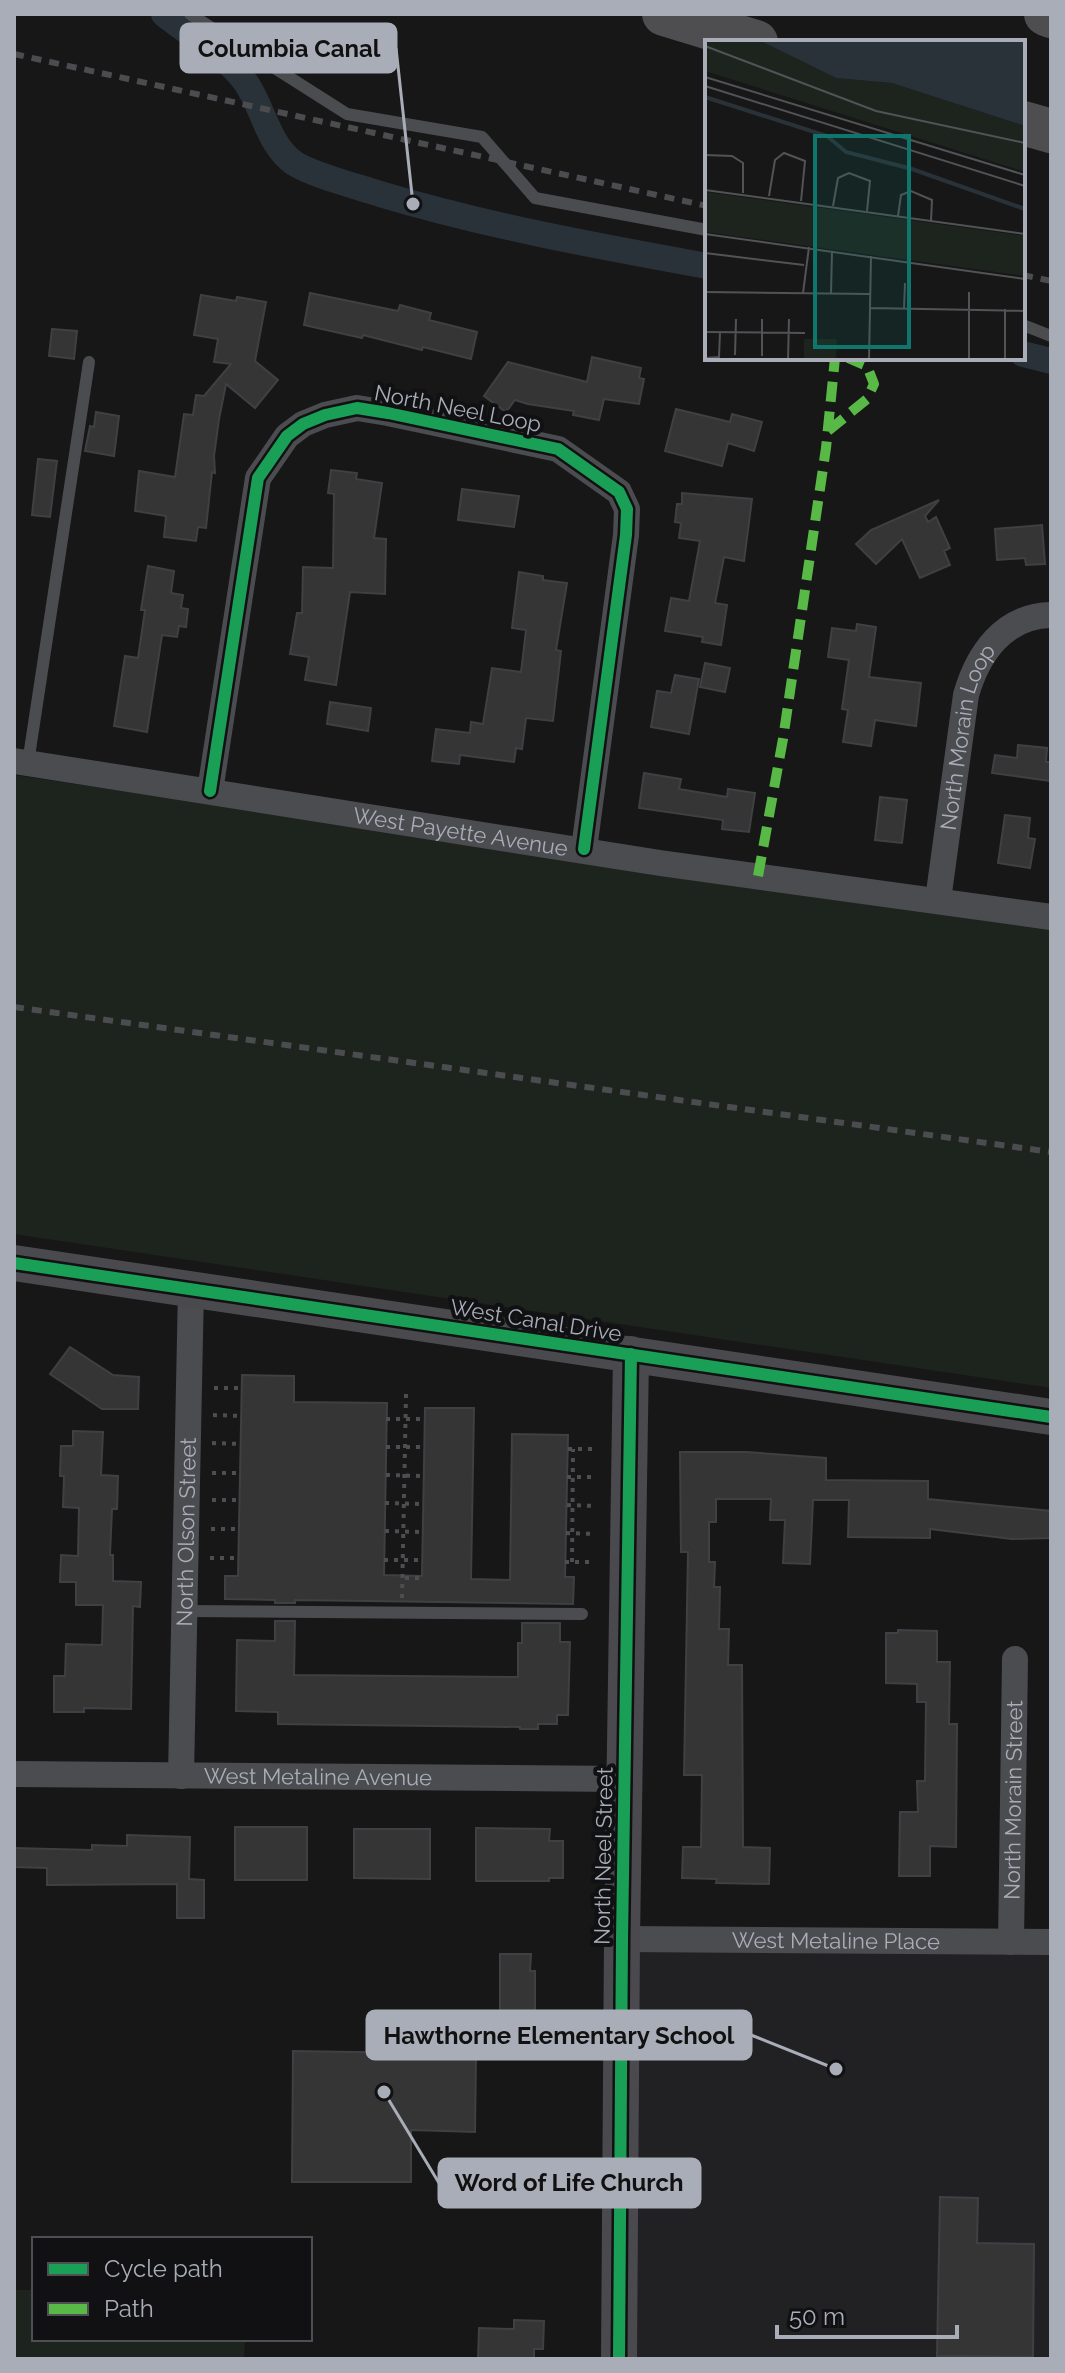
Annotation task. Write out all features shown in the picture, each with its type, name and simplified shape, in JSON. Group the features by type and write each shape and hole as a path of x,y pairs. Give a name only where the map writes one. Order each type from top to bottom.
{"highway":[{"path":"664,14 749,40"},
{"path":"1025,124 1051,131"}],"street":[{"name":"North Neel Loop","path":"210,791 258,478 287,436 303,424 357,408 558,449 619,492 627,509 626,535 584,849"},
{"name":"North Morain Loop","path":"938,900 966,695 974,667 999,635 1018,622 1051,615"},
{"name":"West Payette Avenue","path":"21,762 660,863 1051,917"},
{"name":"West Canal Drive","path":"14,1263 1051,1417"},
{"name":"North Olson Street","path":"181,1776 191,1288"},
{"name":"North Neel Street","path":"619,2359 631,1354"},
{"name":"North Morain Street","path":"1011,1942 1015,1659"},
{"name":"West Metaline Avenue","path":"14,1774 624,1779"},
{"name":"West Metaline Place","path":"622,1939 1051,1942"}],"lane":[{"path":"190,14 347,114 482,137 535,198 705,230"},
{"path":"1025,326 1051,336"},
{"path":"21,762 89,362"},
{"path":"186,1611 582,1614"}],"path":[{"path":"211,1388 241,1388"},
{"path":"406,1394 402,1578 422,1578"},
{"path":"211,1415 241,1416"},
{"path":"386,1419 425,1419"},
{"path":"210,1443 241,1444"},
{"path":"386,1447 424,1447"},
{"path":"595,1562 568,1562 570,1449 597,1449"},
{"path":"209,1473 240,1473"},
{"path":"386,1475 424,1476"},
{"path":"570,1477 596,1477"},
{"path":"209,1500 240,1500"},
{"path":"385,1503 423,1504"},
{"path":"570,1505 596,1506"},
{"path":"209,1529 239,1529"},
{"path":"385,1531 423,1532"},
{"path":"569,1533 595,1534"},
{"path":"208,1558 239,1558"},
{"path":"384,1560 422,1560"}],"shaded area":[{"path":"14,775 1051,928 1051,1388 14,1234"},
{"path":"622,1939 1051,1942 1051,2359 619,2359"},
{"path":"14,2290 32,2290 32,2341 245,2341 244,2359 14,2359"}],"building":[{"path":"310,293 398,311 400,305 431,313 429,320 477,332 471,359 304,325"},
{"path":"201,295 266,302 255,361 278,380 255,408 226,384 206,528 198,527 196,541 164,537 166,516 135,511 139,471 175,477 184,414 193,415 196,395 204,396 231,364 214,362 218,339 194,335"},
{"path":"52,329 77,331 74,359 49,356"},
{"path":"592,357 641,368 639,378 644,379 639,404 604,399 599,420 573,415 574,411 515,400 506,412 484,396 508,362 587,382"},
{"path":"676,409 730,422 732,414 762,422 754,451 728,443 722,466 665,451"},
{"path":"96,412 119,416 114,456 85,451"},
{"path":"38,459 57,461 50,517 32,515"},
{"path":"331,470 357,473 356,479 382,483 374,538 386,539 385,594 350,592 336,685 305,680 309,657 290,654 297,613 302,613 303,567 333,568 334,494 328,493"},
{"path":"462,489 519,496 514,527 458,520"},
{"path":"682,493 752,499 744,561 724,557 715,603 727,605 721,645 702,642 703,637 665,631 671,598 689,601 700,541 679,538 681,523 675,522 677,504 682,504"},
{"path":"939,500 925,516 928,522 936,517 950,548 944,551 950,565 920,578 902,539 876,564 856,544 871,530"},
{"path":"1042,525 1045,564 1026,565 1025,558 997,560 995,529"},
{"path":"148,566 174,571 171,593 183,595 181,608 188,609 186,627 179,626 177,637 162,635 147,732 114,726 125,656 138,658"},
{"path":"519,572 543,576 543,580 567,583 556,650 561,651 553,721 526,718 522,749 516,748 514,762 460,755 459,764 432,761 436,729 470,733 471,722 483,724 492,668 521,672 526,630 512,628"},
{"path":"857,624 876,627 869,677 921,683 916,726 875,720 871,746 843,742 848,710 842,709 849,660 828,657 832,628 856,631"},
{"path":"705,663 730,668 725,692 700,687"},
{"path":"675,675 699,679 689,734 651,727 657,691 671,693"},
{"path":"330,702 371,708 368,731 327,724"},
{"path":"1018,745 1047,748 1046,762 1051,762 1051,781 992,773 995,755 1017,758"},
{"path":"644,773 681,779 679,789 727,797 728,789 755,793 749,832 722,829 723,820 639,808"},
{"path":"880,797 907,800 902,843 875,840"},
{"path":"1005,815 1030,818 1028,838 1035,839 1030,868 998,863"},
{"path":"70,1347 113,1375 139,1377 138,1409 102,1409 50,1374"},
{"path":"242,1375 294,1376 294,1402 387,1403 384,1575 422,1576 425,1408 474,1408 471,1579 510,1580 512,1434 568,1435 565,1577 574,1577 573,1604 295,1600 295,1603 275,1603 275,1600 225,1599 225,1576 238,1576"},
{"path":"73,1431 103,1432 101,1475 118,1476 117,1509 112,1509 110,1555 113,1555 113,1581 141,1582 140,1607 133,1606 131,1709 84,1708 84,1712 54,1712 54,1676 65,1676 66,1644 102,1645 103,1605 76,1605 76,1582 60,1582 61,1555 78,1556 79,1508 63,1507 64,1476 60,1476 61,1446 73,1446"},
{"path":"680,1452 747,1452 826,1458 826,1480 928,1481 928,1499 1051,1511 1051,1538 1012,1539 930,1529 930,1538 848,1537 849,1500 813,1500 810,1564 783,1563 785,1520 770,1520 771,1499 716,1499 716,1522 709,1522 709,1562 715,1562 714,1587 720,1587 719,1629 729,1629 728,1665 742,1665 743,1847 770,1848 769,1884 716,1883 717,1879 682,1878 683,1847 701,1847 702,1775 684,1775 688,1552 681,1552"},
{"path":"275,1621 295,1621 294,1675 518,1677 518,1643 522,1643 522,1623 560,1623 560,1642 570,1642 568,1715 557,1715 557,1724 538,1724 538,1729 520,1729 278,1724 278,1712 236,1711 237,1640 275,1641"},
{"path":"898,1630 937,1631 937,1662 950,1662 949,1724 957,1724 956,1847 930,1846 930,1876 899,1876 900,1812 918,1812 917,1781 925,1781 926,1702 917,1702 917,1684 886,1683 886,1633 898,1633"},
{"path":"235,1827 307,1827 307,1880 235,1880"},
{"path":"476,1828 550,1829 549,1841 563,1841 563,1878 549,1878 549,1881 476,1881"},
{"path":"354,1829 430,1829 430,1879 354,1878"},
{"path":"127,1835 190,1837 189,1879 204,1880 204,1918 177,1918 177,1884 47,1885 47,1868 14,1867 14,1848 92,1850 92,1845 127,1846"},
{"path":"500,1954 531,1954 530,1971 535,1971 535,2015 549,2015 549,2041 500,2038"},
{"path":"293,2051 476,2054 475,2132 411,2130 411,2182 292,2182"},
{"path":"940,2197 978,2198 977,2243 1034,2244 1033,2357 937,2356"},
{"path":"514,2320 544,2321 543,2349 534,2349 534,2359 478,2359 479,2328 514,2329"}],"waterway":[{"path":"164,14 236,71 250,90 277,146 302,167 380,194 501,226 705,266"},
{"path":"1025,354 1051,361"}],"railway":[{"path":"14,54 705,206"},
{"path":"1025,275 1051,281"},
{"path":"14,1007 1051,1152"}],"marked path":[{"path":"758,876 783,739 826,448 835,360"},
{"path":"828,431 867,399 874,384 867,366 853,360"}],"cycle path":[{"path":"210,791 258,478 287,436 303,424 357,408 558,449 619,492 627,509 626,535 584,849"},
{"path":"14,1263 1051,1417"},
{"path":"619,2359 631,1354"}],"place":[{"name":"Columbia Canal","path":"413,204"},
{"name":"Hawthorne Elementary School","path":"836,2069"},
{"name":"Word of Life Church","path":"384,2092"}]}
